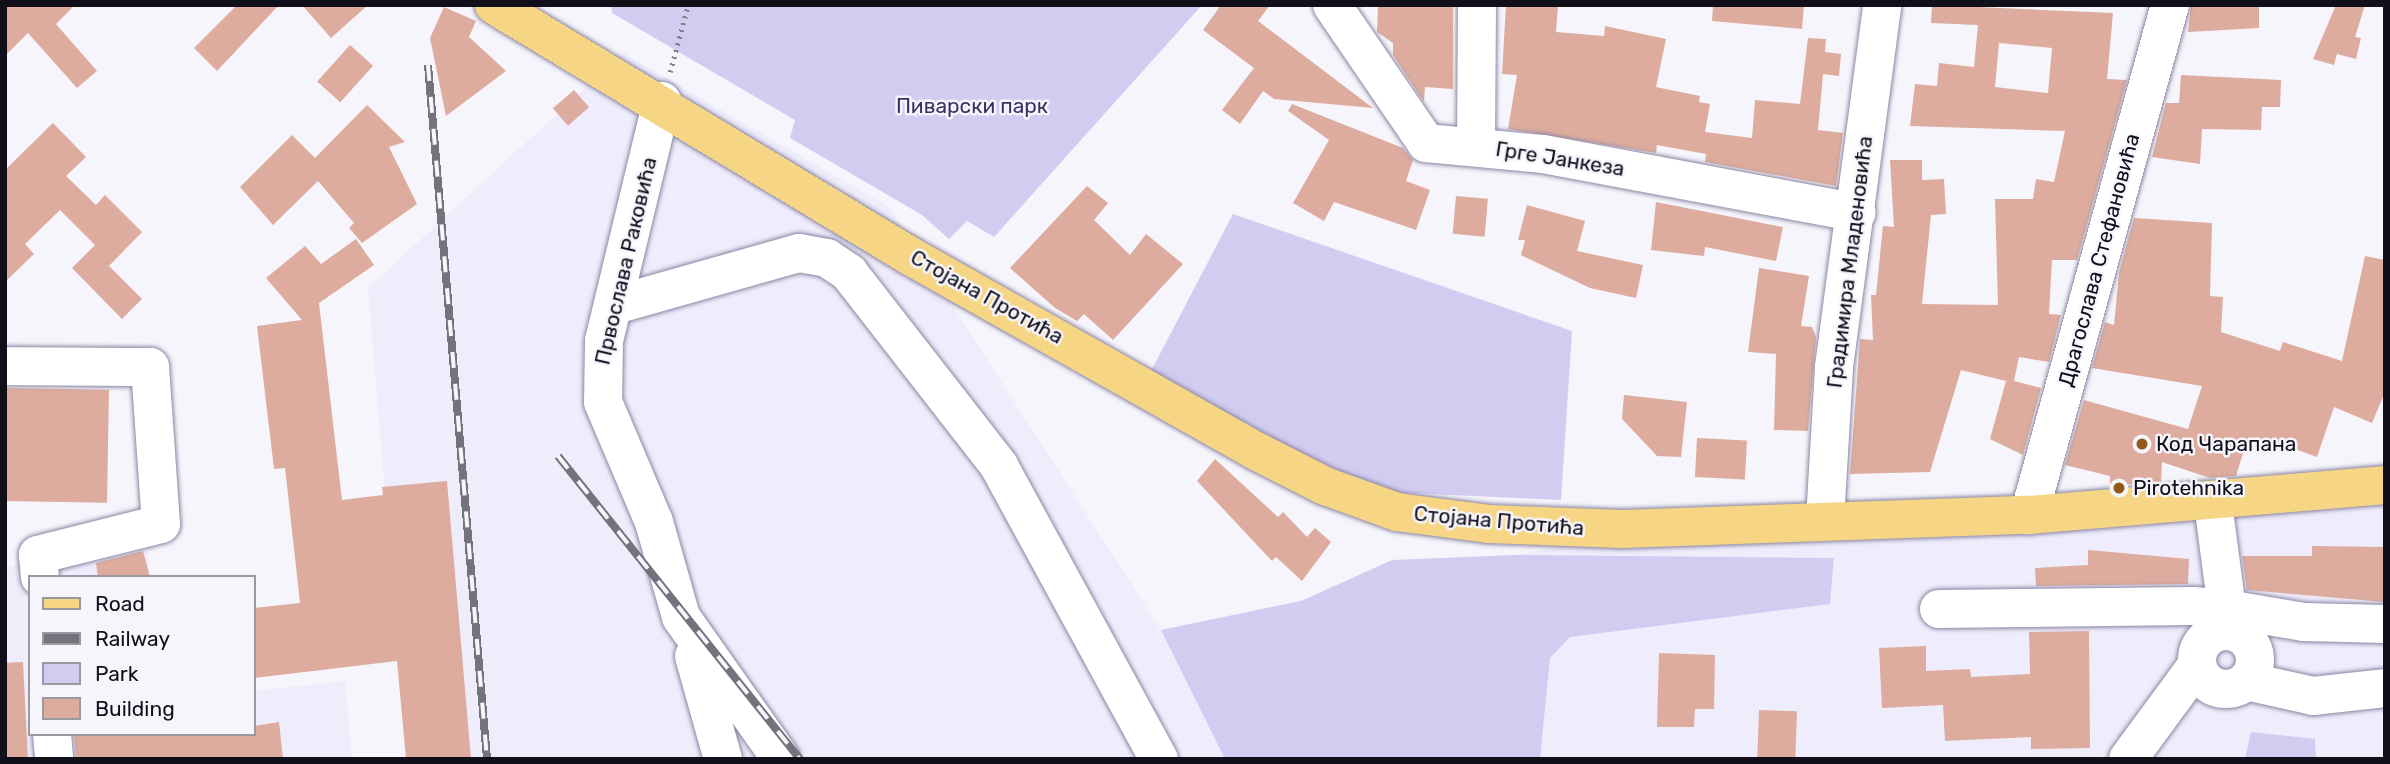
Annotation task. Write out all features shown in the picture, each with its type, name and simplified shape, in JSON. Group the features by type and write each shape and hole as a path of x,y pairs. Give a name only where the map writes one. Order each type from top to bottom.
{"main road":[{"name":"Стојана Протића","path":"494,5 662,101 910,256 1258,452 1360,500 1436,519 1559,529 2029,515 2213,503 2385,485"}],"street":[{"name":"Грге Јанкеза","path":"1332,5 1418,136 1440,147 1476,146 1857,213"},
{"path":"1476,146 1477,5"},
{"name":"Градимира Младеновића","path":"1825,520 1834,367 1857,213 1882,5"},
{"name":"Драгослава Стефановића","path":"2029,515 2170,5"},
{"name":"Првослава Раковића","path":"662,101 600,369 603,402 654,522 723,759"},
{"path":"615,305 799,253 827,258 849,273 999,466 1159,759"},
{"path":"5,366 150,368 161,524 38,555 40,575"},
{"path":"2213,503 2228,620 2254,650 2246,681"},
{"path":"1939,609 2385,624"},
{"name":"Првослава Раковића","path":"681,617 781,759"},
{"path":"2128,759 2197,665 2201,643 2228,620"},
{"path":"2197,665 2220,689 2246,681 2313,696 2385,688"},
{"path":"52,736 54,759"}],"path":[{"path":"662,101 688,5"}],"shaded area":[{"path":"623,53 889,207 1161,630 1627,532 2385,480 2385,759 407,759 368,288"},
{"path":"147,551 150,575 28,575 28,736 256,736 256,691 345,681 352,759 5,759 5,567"}],"green space":[{"name":"Пиварски парк","path":"611,5 1202,5 994,237 967,221 949,239 922,215 790,138 795,120 612,13"},
{"path":"1233,214 1572,331 1561,500 1367,491 1149,375"},
{"path":"1514,555 1834,558 1830,604 1570,637 1550,658 1540,759 1225,759 1161,630 1301,601 1392,560"},
{"path":"2251,732 2315,739 2316,759 2245,759"}],"building":[{"path":"5,5 75,5 56,24 97,71 77,88 28,33 5,56"},
{"path":"237,5 279,5 217,71 194,48"},
{"path":"302,5 368,5 331,38"},
{"path":"1221,5 1270,5 1258,21 1373,108 1274,99 1263,91 1240,124 1222,110 1254,68 1203,30"},
{"path":"1378,5 1453,5 1453,89 1425,87 1424,102 1393,55 1393,43 1377,32"},
{"path":"1506,5 1558,5 1556,32 1604,36 1605,26 1666,39 1656,87 1700,96 1699,102 1710,104 1705,132 1752,138 1755,100 1800,104 1808,38 1826,39 1825,52 1841,54 1839,76 1823,74 1818,130 1843,133 1836,186 1705,162 1706,154 1657,145 1656,153 1508,129 1517,75 1502,74"},
{"path":"1713,5 1804,5 1802,29 1712,21"},
{"path":"1932,5 2113,13 2107,79 2127,80 2077,260 2052,260 2049,314 2061,315 2049,362 2019,357 2014,381 2041,388 2023,455 1990,439 2006,381 1961,370 1930,472 1850,474 1860,339 1873,340 1871,295 1876,295 1883,226 1894,227 1890,160 1922,160 1922,180 1944,179 1946,214 1931,215 1922,304 1998,305 1995,199 2033,199 2036,179 2054,182 2065,131 1910,126 1915,84 1937,86 1939,63 1974,67 1978,25 1931,23","holes":["1999,43 2052,48 2048,93 1995,87"]},
{"path":"2191,5 2259,5 2259,28 2188,32"},
{"path":"2336,5 2365,5 2355,37 2361,38 2356,59 2337,54 2334,65 2313,59"},
{"path":"444,7 476,21 469,37 506,71 446,116 430,38"},
{"path":"350,45 373,66 340,102 317,81"},
{"path":"2181,75 2281,80 2280,107 2262,107 2261,130 2202,129 2200,164 2152,157 2166,103 2179,103"},
{"path":"574,90 589,107 568,126 553,108"},
{"path":"1292,104 1403,148 1413,160 1406,181 1430,190 1416,230 1334,202 1324,221 1293,203 1329,140 1288,111"},
{"path":"367,105 405,142 389,147 417,204 362,243 349,228 354,223 318,181 273,225 240,187 292,135 315,158"},
{"path":"53,123 86,157 66,176 96,205 105,195 142,232 109,266 142,299 122,319 72,268 95,245 60,210 25,244 34,254 5,282 5,170"},
{"path":"1087,186 1108,203 1094,220 1130,255 1146,234 1183,264 1113,340 1084,314 1077,321 1055,308 1010,268"},
{"path":"1456,196 1488,199 1485,237 1453,234"},
{"path":"1656,202 1783,227 1776,261 1705,247 1704,256 1651,250"},
{"path":"1527,205 1585,221 1577,251 1643,265 1636,298 1590,288 1521,255 1525,240 1518,240"},
{"path":"2134,218 2212,223 2210,296 2223,297 2221,332 2280,351 2283,342 2342,361 2365,256 2385,260 2385,392 2372,423 2334,407 2317,457 2273,441 2271,448 2247,440 2236,476 2210,478 2162,462 2161,482 2110,485 2110,476 2065,465 2084,400 2188,429 2202,386 2092,368 2105,322 2114,325 2119,273"},
{"path":"356,239 374,265 319,303 342,500 383,495 382,487 447,481 471,759 406,759 397,661 256,678 256,608 300,603 285,468 274,469 257,326 302,320 266,278 305,246 321,264"},
{"path":"1759,268 1809,276 1801,326 1812,327 1816,337 1808,431 1774,430 1776,354 1748,352"},
{"path":"5,388 109,390 107,503 5,501"},
{"path":"1624,395 1687,402 1681,457 1657,456 1622,419"},
{"path":"1697,438 1747,441 1745,480 1695,477"},
{"path":"1215,459 1278,517 1283,512 1307,537 1315,528 1331,542 1302,581 1276,557 1272,561 1197,481"},
{"path":"2312,546 2385,547 2385,602 2247,590 2242,556 2312,556"},
{"path":"2088,550 2189,559 2188,584 2036,586 2035,568 2088,565"},
{"path":"143,551 149,575 98,575 96,563"},
{"path":"2089,631 2090,748 2031,749 2031,737 1945,741 1943,705 1882,708 1879,648 1926,646 1926,671 1970,669 1971,677 2030,674 2029,632"},
{"path":"1659,653 1715,655 1714,709 1695,709 1694,727 1657,727"},
{"path":"23,662 28,759 5,759 5,663"},
{"path":"1759,710 1797,711 1795,759 1757,759"},
{"path":"279,722 283,759 76,759 74,736 256,736 256,726"}],"railway":[{"path":"428,65 487,759"},
{"path":"558,456 800,759"}],"place":[{"name":"Код Чарапана","path":"2142,444"},
{"name":"Pirotehnika","path":"2119,488"}]}
